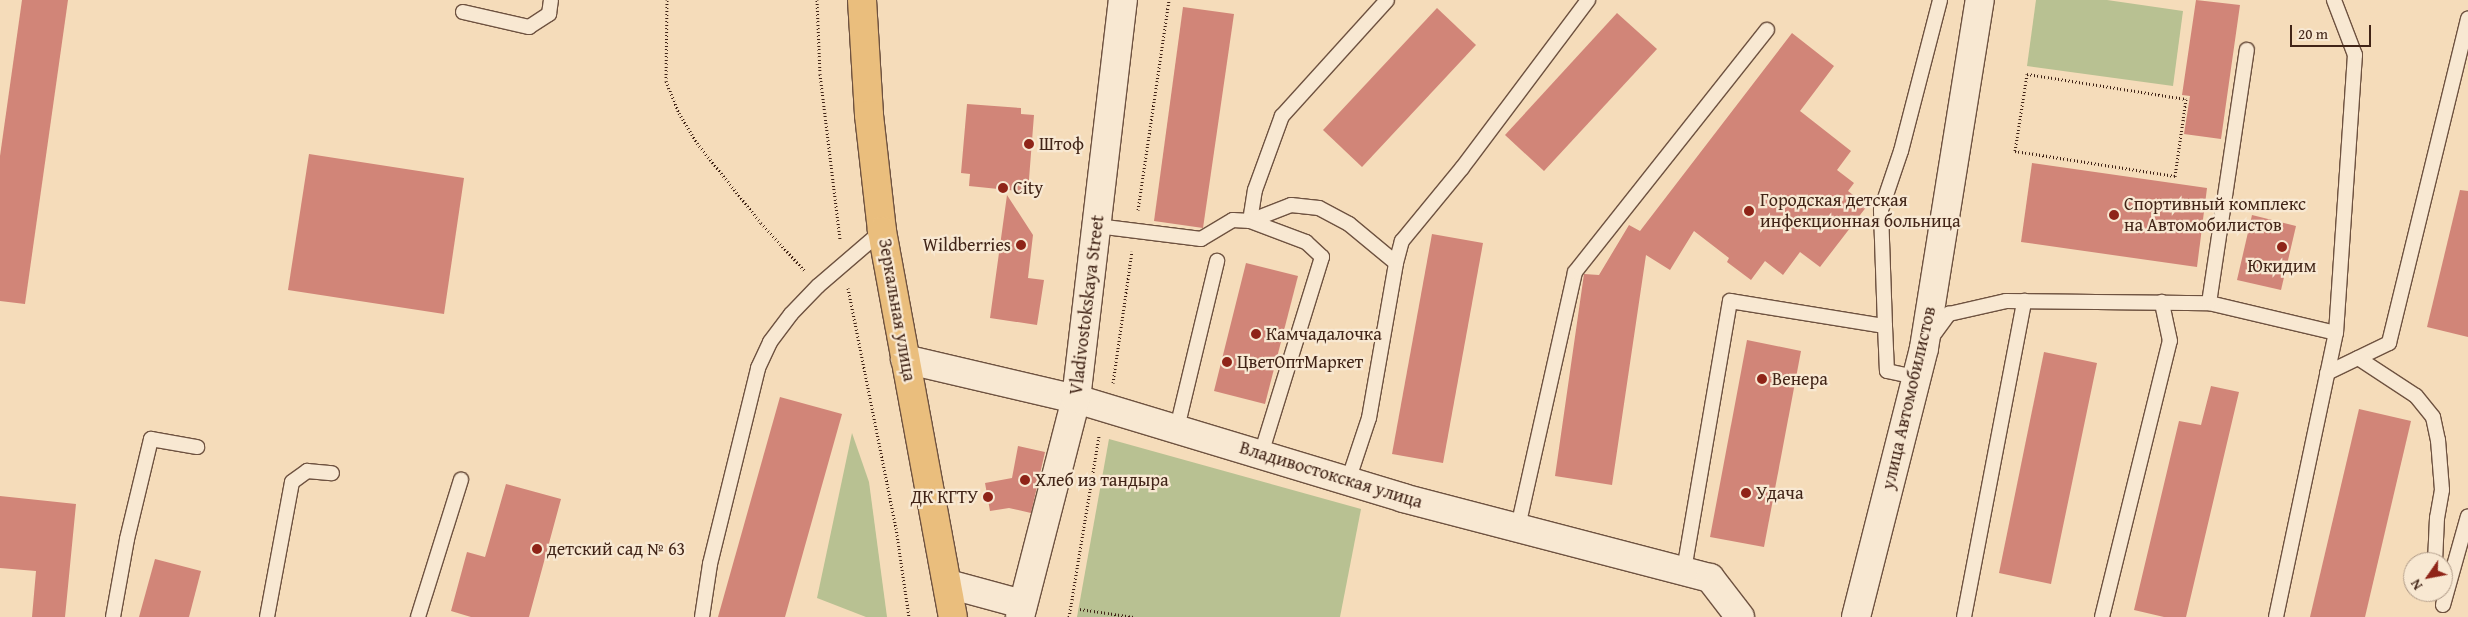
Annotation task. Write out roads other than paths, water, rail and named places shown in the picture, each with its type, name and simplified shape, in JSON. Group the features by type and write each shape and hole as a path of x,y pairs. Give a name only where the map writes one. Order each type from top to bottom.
{"main road":[{"name":"Зеркальная улица","path":"862,0 868,115 882,231 953,617"}],"street":[{"name":"Vladivostokskaya Street","path":"1019,613 1076,399 1123,0"},
{"name":"улица Автомобилистов","path":"1856,617 1924,348 1980,0"},
{"name":"Владивостокская улица","path":"905,359 1076,399 1177,428 1403,498 1710,578 1740,617"},
{"path":"948,584 1019,613"}],"lane":[{"path":"463,12 529,27 549,14 551,0"},
{"path":"1250,221 1256,190 1282,116 1387,0"},
{"path":"1348,481 1369,418 1396,263 1402,241 1462,168 1588,0"},
{"path":"1916,377 1887,371 1881,210 1901,151 1940,0"},
{"path":"2276,617 2336,333 2356,55 2334,0"},
{"path":"2327,373 2389,343 2468,18"},
{"path":"1518,527 1575,272 1767,30"},
{"path":"2209,303 2247,50"},
{"path":"1250,221 1291,205 1318,208 1349,224 1396,263"},
{"path":"1097,226 1201,239 1233,220 1250,221 1306,242 1322,258 1261,454"},
{"path":"702,617 710,564 758,368 770,342 791,314 818,286 882,231"},
{"path":"1177,428 1217,261"},
{"path":"1684,570 1730,301 1885,326"},
{"path":"1924,348 1949,314 2006,301 2209,303 2336,333"},
{"path":"1964,617 2024,302"},
{"path":"2102,617 2170,341 2162,302"},
{"path":"2358,358 2389,376 2416,396 2432,417 2438,440 2442,490 2437,518 2435,552"},
{"path":"113,617 127,539 151,439 197,447"},
{"path":"267,617 292,482 307,471 332,473"},
{"path":"418,617 461,480"},
{"path":"2441,605 2468,516"}],"place":[{"name":"Штоф","path":"1029,144"},
{"name":"City","path":"1003,188"},
{"name":"Городская детская инфекционная больница","path":"1749,211"},
{"name":"Спортивный комплекс на Автомобилистов","path":"2114,215"},
{"name":"Wildberries","path":"1021,245"},
{"name":"Юкидим","path":"2282,247"},
{"name":"Камчадалочка","path":"1256,334"},
{"name":"ЦветОптМаркет","path":"1227,362"},
{"name":"Венера","path":"1762,379"},
{"name":"Хлеб из тандыра","path":"1025,480"},
{"name":"Удача","path":"1746,493"},
{"name":"ДК КГТУ","path":"988,497"},
{"name":"детский сад № 63","path":"537,549"}]}
